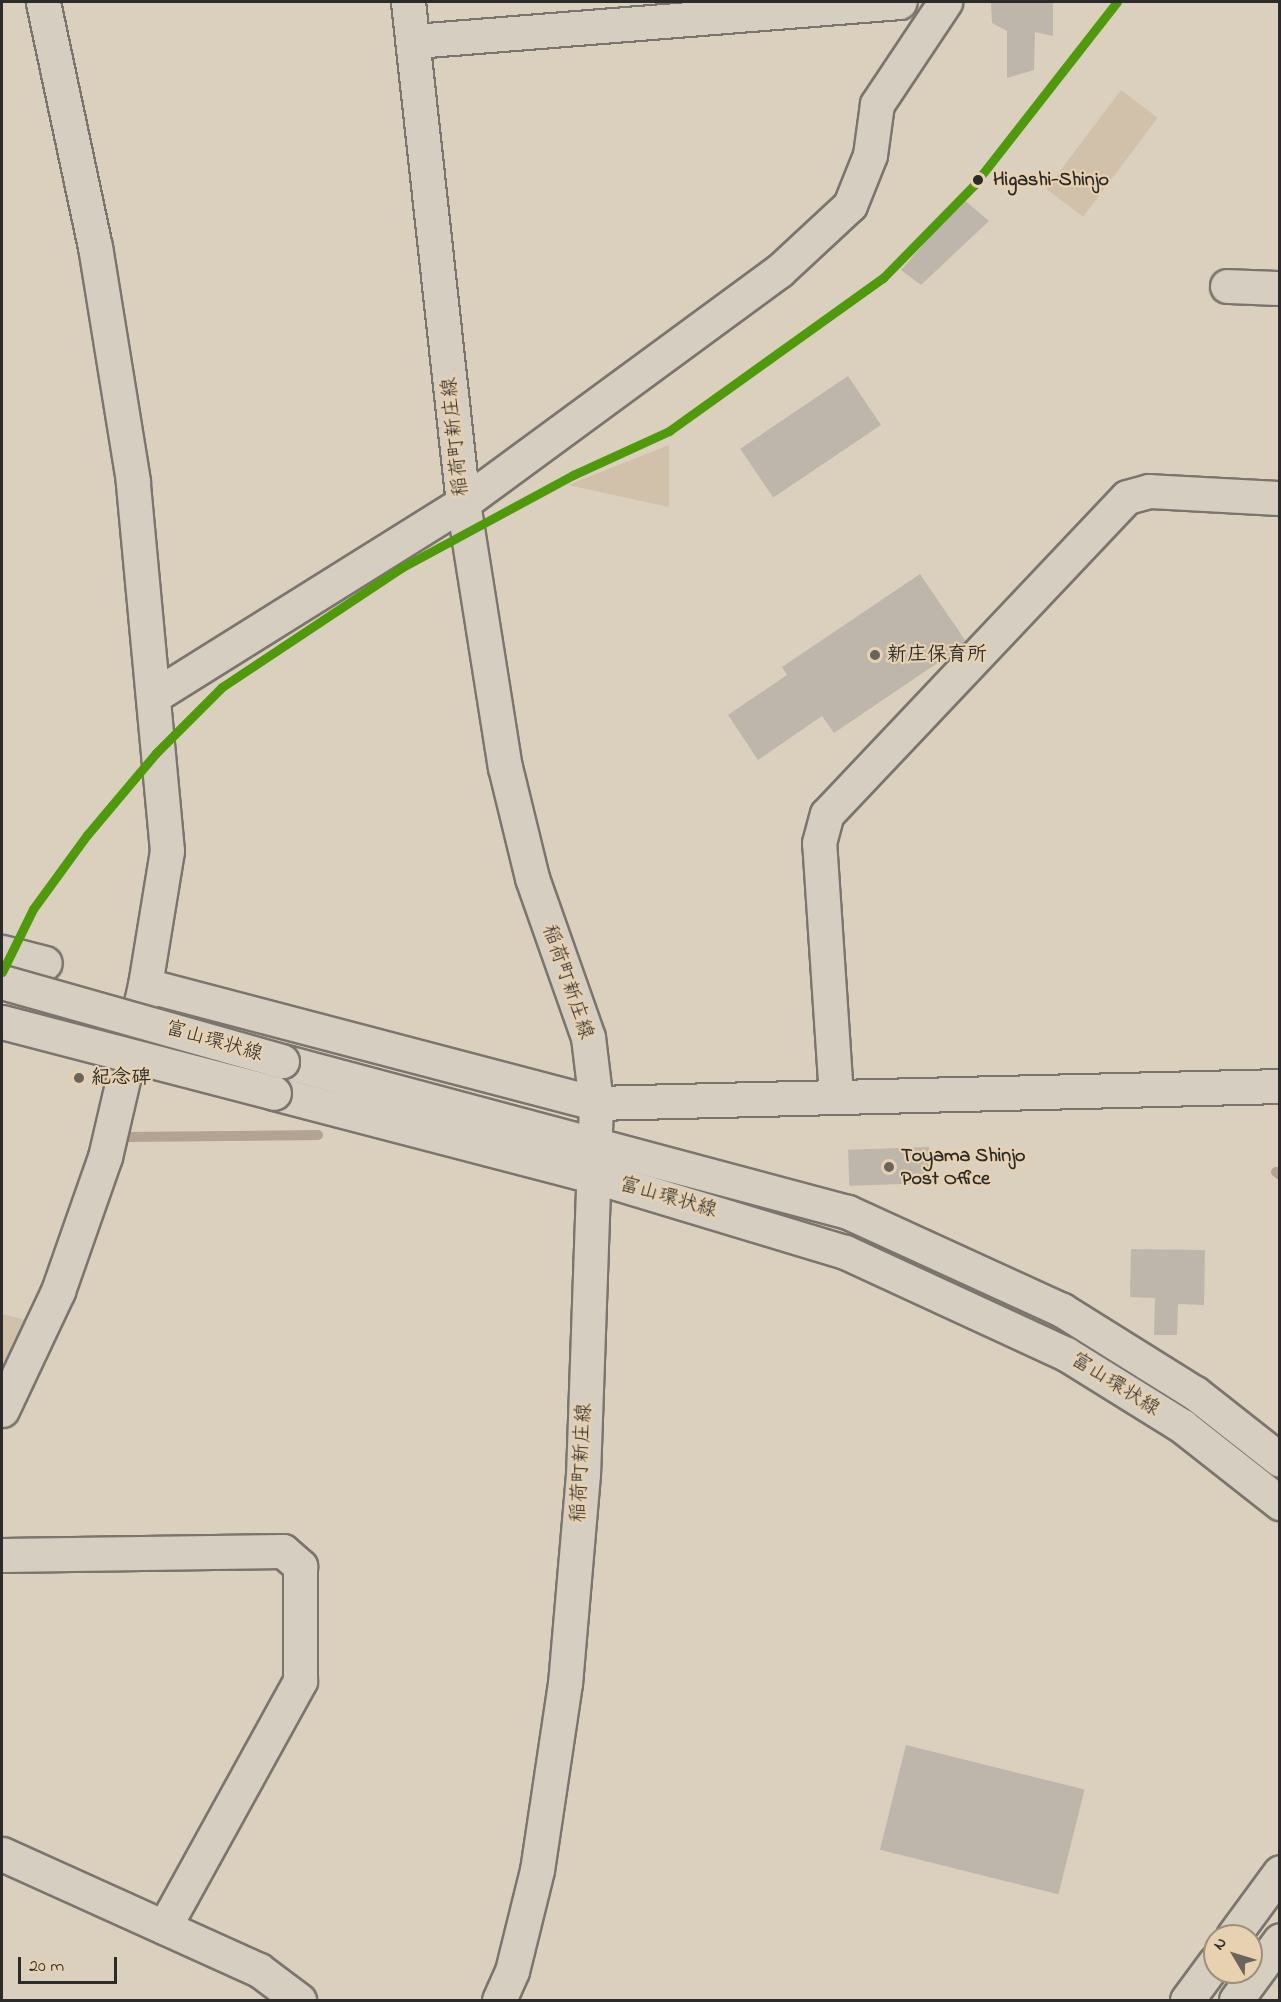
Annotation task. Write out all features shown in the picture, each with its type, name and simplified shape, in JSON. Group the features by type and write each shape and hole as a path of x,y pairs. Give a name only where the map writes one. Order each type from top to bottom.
{"main road":[{"path":"2,1410 58,1291 105,1157 146,985 167,851 131,470 95,247 43,2"},
{"name":"稲荷町新庄線","path":"408,2 416,41 463,503 505,767 532,878 588,1037 596,1103 597,1141 593,1176 583,1474 565,1683 537,1870 499,2001"},
{"path":"416,41 900,2"},
{"path":"154,696 463,503 779,272 850,205 870,155 877,104 945,2"},
{"path":"1227,286 1280,288"},
{"path":"836,1096 819,843 827,814 1127,496 1149,491 1280,498"},
{"path":"2,952 45,963"},
{"name":"富山環状線","path":"2,982 282,1061 597,1141 848,1212 1062,1310 1195,1394 1280,1460"},
{"path":"146,985 596,1103 1280,1086"},
{"name":"富山環状線","path":"2,1022 593,1176 845,1252 1066,1354 1182,1426 1280,1503"},
{"path":"2,1555 284,1551 300,1566 300,1681 164,1927"},
{"path":"2,1854 259,1970 299,2001"},
{"path":"1242,1924 1280,1872"},
{"path":"1236,2001 1280,1940"},
{"path":"1187,2001 1203,1979"}],"shaded area":[{"path":"1121,90 1158,118 1083,217 1046,189"},
{"path":"669,445 669,507 568,485"},
{"path":"2,1314 30,1321 2,1374"}],"building":[{"path":"991,2 1053,2 1053,36 1035,32 1034,70 1007,78 1007,31 992,23"},
{"path":"963,199 989,221 921,285 901,270"},
{"path":"848,376 881,425 773,498 740,449"},
{"name":"新庄保育所","path":"920,574 967,643 834,733 822,716 758,760 728,715 787,675 782,667"},
{"path":"929,1147 930,1183 849,1186 848,1150"},
{"path":"1131,1249 1205,1250 1204,1305 1178,1304 1177,1335 1154,1335 1155,1298 1130,1297"},
{"path":"906,1745 1085,1790 1058,1894 880,1850"}],"waterway":[{"path":"126,1137 318,1135"},
{"path":"1276,1172 1280,1175"}],"transit line":[{"path":"2,972 33,909 87,835 156,753 222,687 401,568 573,475 669,431 883,278 973,186 1117,2"}],"place":[{"name":"Higashi-Shinjo","path":"978,180"},
{"name":"新庄保育所","path":"875,655"},
{"name":"紀念碑","path":"79,1078"},
{"name":"Toyama Shinjo Post Office","path":"889,1167"}]}
